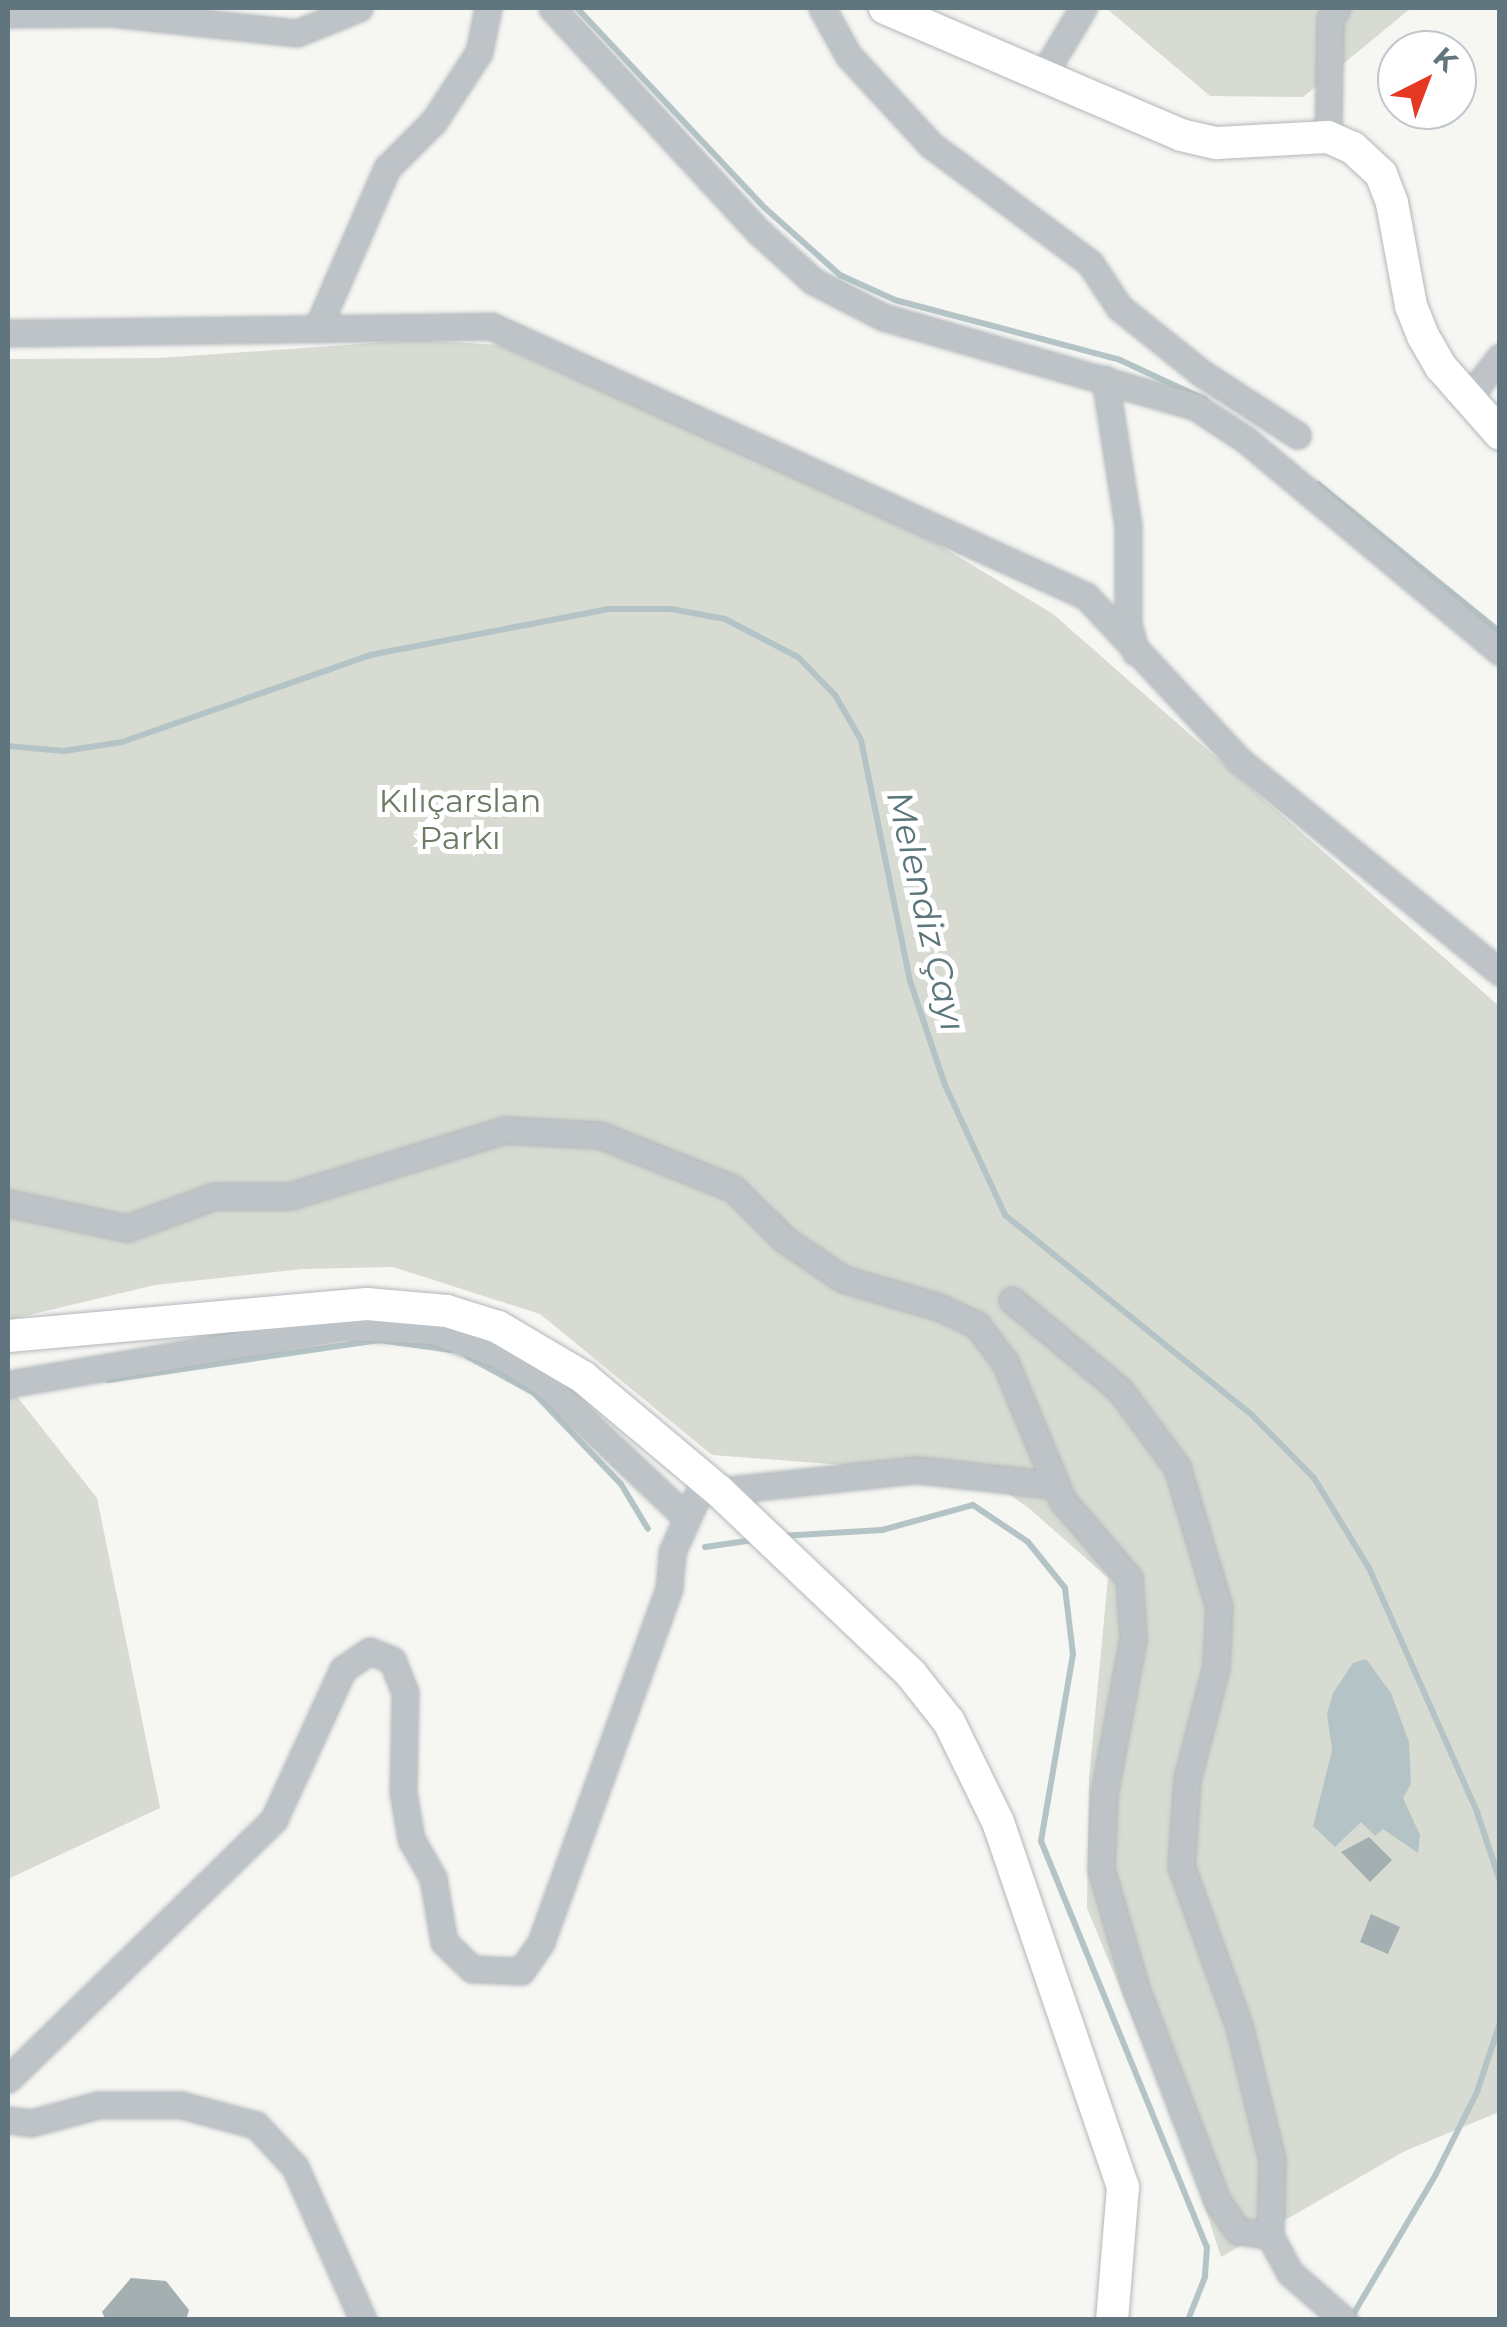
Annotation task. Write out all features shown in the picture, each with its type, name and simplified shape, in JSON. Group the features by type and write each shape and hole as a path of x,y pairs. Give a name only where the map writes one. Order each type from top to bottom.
{"main road":[{"path":"885,8 1180,136 1217,143 1328,137 1354,148 1381,174 1411,306 1441,368 1500,434"},
{"path":"8,1336 367,1304 447,1311 498,1327 583,1378 721,1494 911,1674 948,1722 998,1822 1123,2187 1112,2320"}],"street":[{"path":"8,14 110,13 297,34 359,8"},
{"path":"317,329 387,168 434,121 479,52 488,8"},
{"path":"552,8 758,232 813,281 883,316 1196,407 1246,440 1500,652"},
{"path":"822,8 848,55 931,145 1090,264 1119,307 1200,372 1298,435"},
{"path":"1040,78 1084,8"},
{"path":"1328,137 1330,19 1337,8"},
{"path":"8,333 491,326 1086,596 1136,655 1240,761 1500,972"},
{"path":"1468,398 1500,357"},
{"path":"1106,379 1128,526 1128,623 1136,655"},
{"path":"8,1204 127,1228 214,1196 290,1196 504,1130 606,1136 734,1189 784,1239 843,1280 939,1307 976,1326 1005,1362 1055,1486 1129,1578 1133,1640 1104,1794 1101,1869 1136,1989 1217,2201 1238,2231 1270,2236"},
{"path":"1012,1300 1120,1390 1177,1467 1218,1606 1216,1667 1187,1780 1181,1866 1239,2026 1272,2160 1270,2236 1290,2273 1344,2320"},
{"path":"8,1384 342,1326 433,1331 500,1356 547,1386 686,1516"},
{"path":"8,2079 274,1819 342,1669 370,1651 392,1660 405,1692 403,1792 410,1839 433,1878 444,1942 472,1969 521,1971 541,1942 669,1588 686,1516 721,1494 917,1470 1055,1486"},
{"path":"8,2120 31,2124 98,2105 181,2105 256,2125 295,2166 363,2320"}],"green space":[{"path":"1106,8 1411,8 1384,30 1377,30 1377,36 1303,97 1210,96"},
{"name":"Kılıçarslan Parkı","path":"418,340 500,345 916,531 1053,614 1499,1006 1499,2112 1405,2151 1221,2257 1187,2151 1087,1908 1089,1778 1108,1578 1030,1509 984,1476 712,1455 540,1314 393,1267 302,1269 155,1285 8,1320 8,359 159,358"},
{"path":"8,1385 97,1498 160,1808 8,1879"}],"shaded area":[{"path":"1366,1659 1391,1693 1409,1742 1411,1784 1403,1798 1420,1835 1418,1853 1383,1829 1375,1836 1361,1822 1335,1847 1313,1826 1332,1750 1327,1714 1333,1693 1353,1663"}],"building":[{"path":"1369,1837 1392,1860 1370,1882 1341,1852"},
{"path":"1371,1914 1400,1927 1388,1954 1360,1942"},
{"path":"131,2278 166,2281 189,2310 186,2320 106,2320 102,2312"}],"waterway":[{"path":"577,8 765,208 840,275 895,300 1120,360 1204,399"},
{"path":"1318,484 1500,632"},
{"name":"Melendiz Çayı","path":"8,746 64,751 122,742 370,655 608,609 671,609 725,619 798,657 835,695 861,740 910,981 945,1085 1005,1215 1251,1414 1314,1478 1369,1568 1477,1812 1500,1881"},
{"path":"108,1380 379,1340 451,1350"},
{"path":"467,1356 534,1393 621,1484 648,1529"},
{"path":"780,1536 882,1530 973,1505 1028,1542 1065,1588 1073,1654 1041,1841 1207,2247 1205,2277 1188,2320"},
{"path":"705,1547 753,1540"},
{"name":"Melendiz Çayı","path":"1351,2318 1436,2174 1477,2092 1500,2023"}]}
